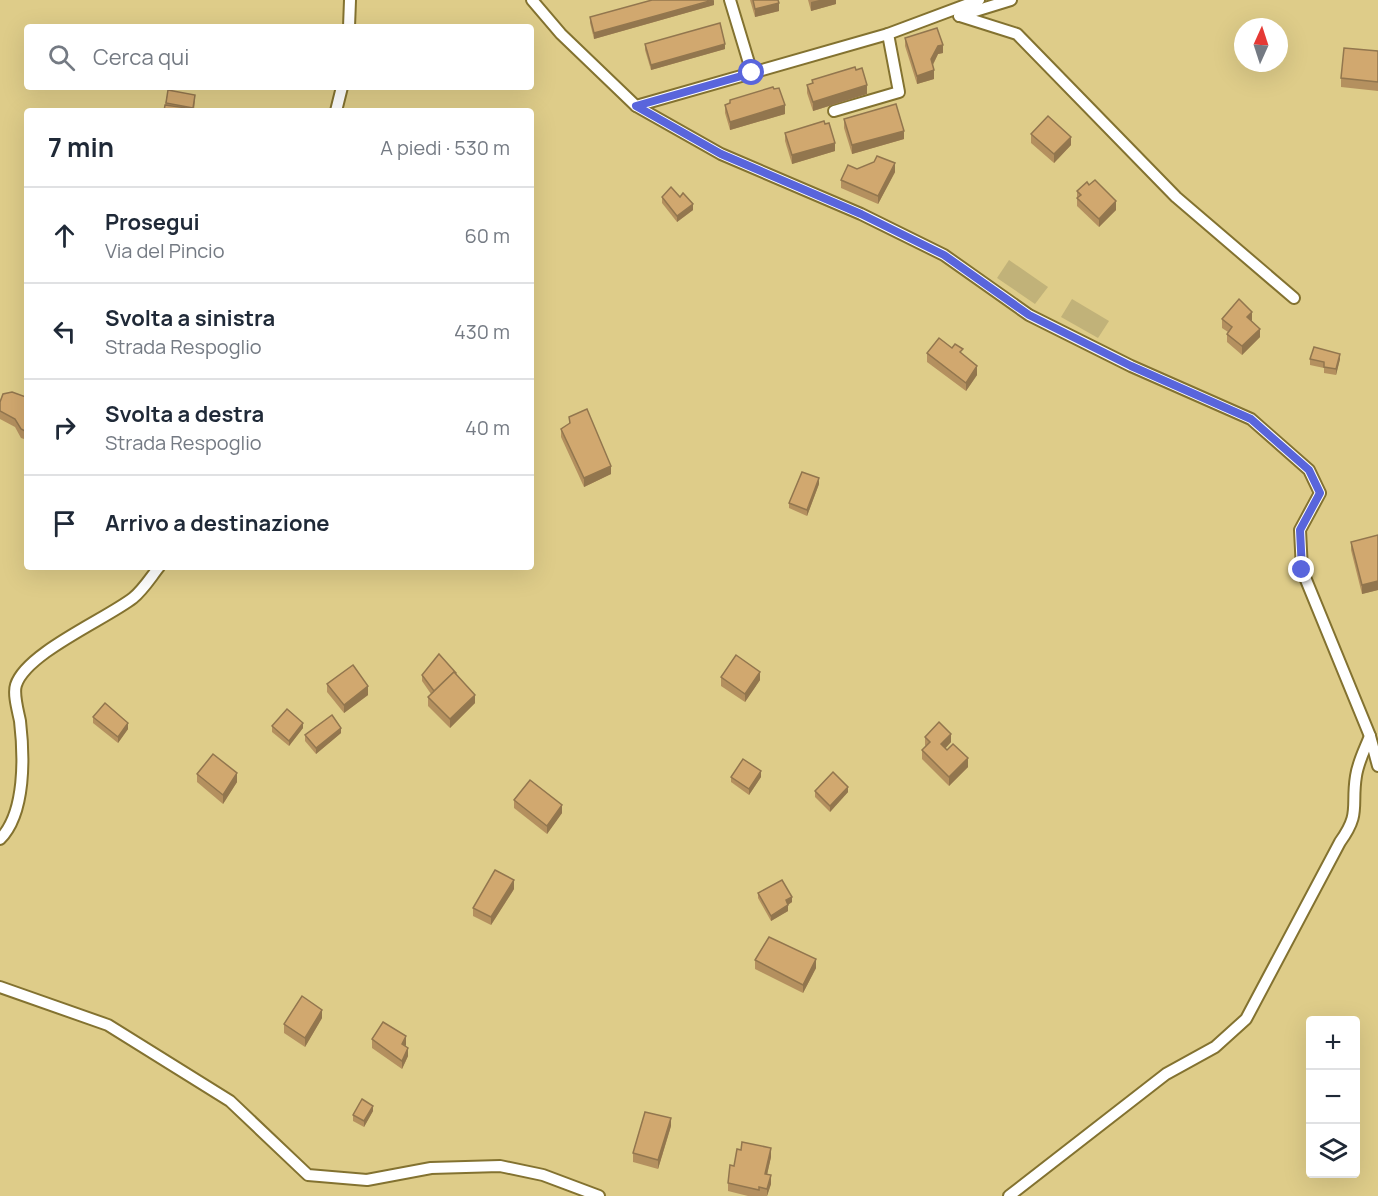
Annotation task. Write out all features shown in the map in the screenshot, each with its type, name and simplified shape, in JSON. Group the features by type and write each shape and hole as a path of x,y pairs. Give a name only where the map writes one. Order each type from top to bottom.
{"street":[{"path":"349,24 350,0"},
{"path":"532,0 561,34 636,106 721,154 861,214 944,255 1029,315 1131,366 1251,419 1309,470 1320,493 1300,530 1302,570 1370,736 1378,766"},
{"path":"730,0 752,73"},
{"path":"915,26 979,0"},
{"path":"636,106 1011,0"},
{"path":"960,16 1017,34 1176,197 1294,298"},
{"path":"834,111 899,92 888,34"},
{"path":"337,108 341,90"},
{"path":"0,839 7,832 18,800 25,759 15,686 23,671 65,639 134,597 156,570"},
{"path":"1009,1196 1166,1074 1215,1047 1246,1019 1340,842 1352,826 1356,808 1356,772 1370,736"},
{"path":"0,987 108,1025 230,1101 308,1175 367,1180 431,1168 500,1166 543,1175 600,1196"}],"shaded area":[{"path":"1009,260 1048,287 1035,304 997,278"},
{"path":"1072,299 1109,321 1098,338 1061,317"}],"building":[{"path":"652,0 713,0 594,33 590,17"},
{"path":"753,0 778,0 779,3 755,9"},
{"path":"720,23 725,44 651,65 645,44"},
{"path":"937,28 943,45 938,46 931,59 934,70 917,76 905,38"},
{"path":"1344,48 1378,51 1378,82 1341,78"},
{"path":"855,67 856,70 862,68 867,85 813,102 807,85 813,83 812,80"},
{"path":"773,87 774,89 779,88 785,105 730,122 725,105 730,103 730,100"},
{"path":"168,90 195,95 193,108 166,103"},
{"path":"896,104 904,131 852,145 844,119"},
{"path":"165,105 187,108 164,108"},
{"path":"1048,116 1071,137 1054,154 1031,134"},
{"path":"824,121 825,124 829,123 835,143 792,155 785,133"},
{"path":"877,156 895,163 878,196 841,180 848,165 857,169 874,162"},
{"path":"1095,180 1116,201 1099,219 1077,198 1081,195 1077,191 1087,182 1089,185"},
{"path":"671,187 680,197 683,193 693,204 677,216 662,197"},
{"path":"1239,299 1252,312 1247,317 1260,329 1242,346 1227,334 1232,327 1222,319"},
{"path":"939,338 952,348 955,344 963,349 960,352 977,366 966,383 927,353"},
{"path":"1314,347 1340,354 1336,369 1324,367 1324,362 1310,359"},
{"path":"12,392 24,396 24,430 15,419 0,411 3,394"},
{"path":"587,409 611,466 584,478 561,429 570,423 569,417"},
{"path":"802,472 819,478 807,510 789,503"},
{"path":"1378,535 1378,581 1362,585 1351,542"},
{"path":"439,654 456,673 454,672 434,691 422,675"},
{"path":"736,655 760,672 745,694 721,677"},
{"path":"353,665 368,686 344,705 327,684"},
{"path":"454,672 475,695 450,719 428,697"},
{"path":"105,703 128,723 118,737 93,717"},
{"path":"287,709 303,723 289,741 272,726"},
{"path":"332,715 341,728 316,748 305,735"},
{"path":"939,722 951,734 941,744 947,750 953,744 968,758 949,777 922,750 930,742 925,737"},
{"path":"213,754 237,773 223,795 197,774"},
{"path":"743,759 761,771 749,789 731,777"},
{"path":"833,772 848,787 830,806 815,791"},
{"path":"530,780 562,805 547,826 514,800"},
{"path":"495,870 514,880 491,917 473,908"},
{"path":"782,880 792,897 786,900 788,905 771,916 758,893"},
{"path":"769,937 816,959 803,985 755,960"},
{"path":"302,996 322,1010 305,1038 284,1024"},
{"path":"383,1022 406,1036 402,1044 408,1048 402,1061 372,1039"},
{"path":"362,1099 373,1106 364,1121 353,1115"},
{"path":"645,1112 671,1118 658,1160 633,1153"},
{"path":"742,1142 771,1148 765,1174 771,1175 767,1189 759,1187 759,1190 728,1183 730,1165 734,1166 737,1149 741,1150"}],"route":[{"path":"752,73 636,106 721,154 861,214 944,255 1029,315 1131,366 1251,419 1309,470 1320,493 1300,530 1302,570"}]}
